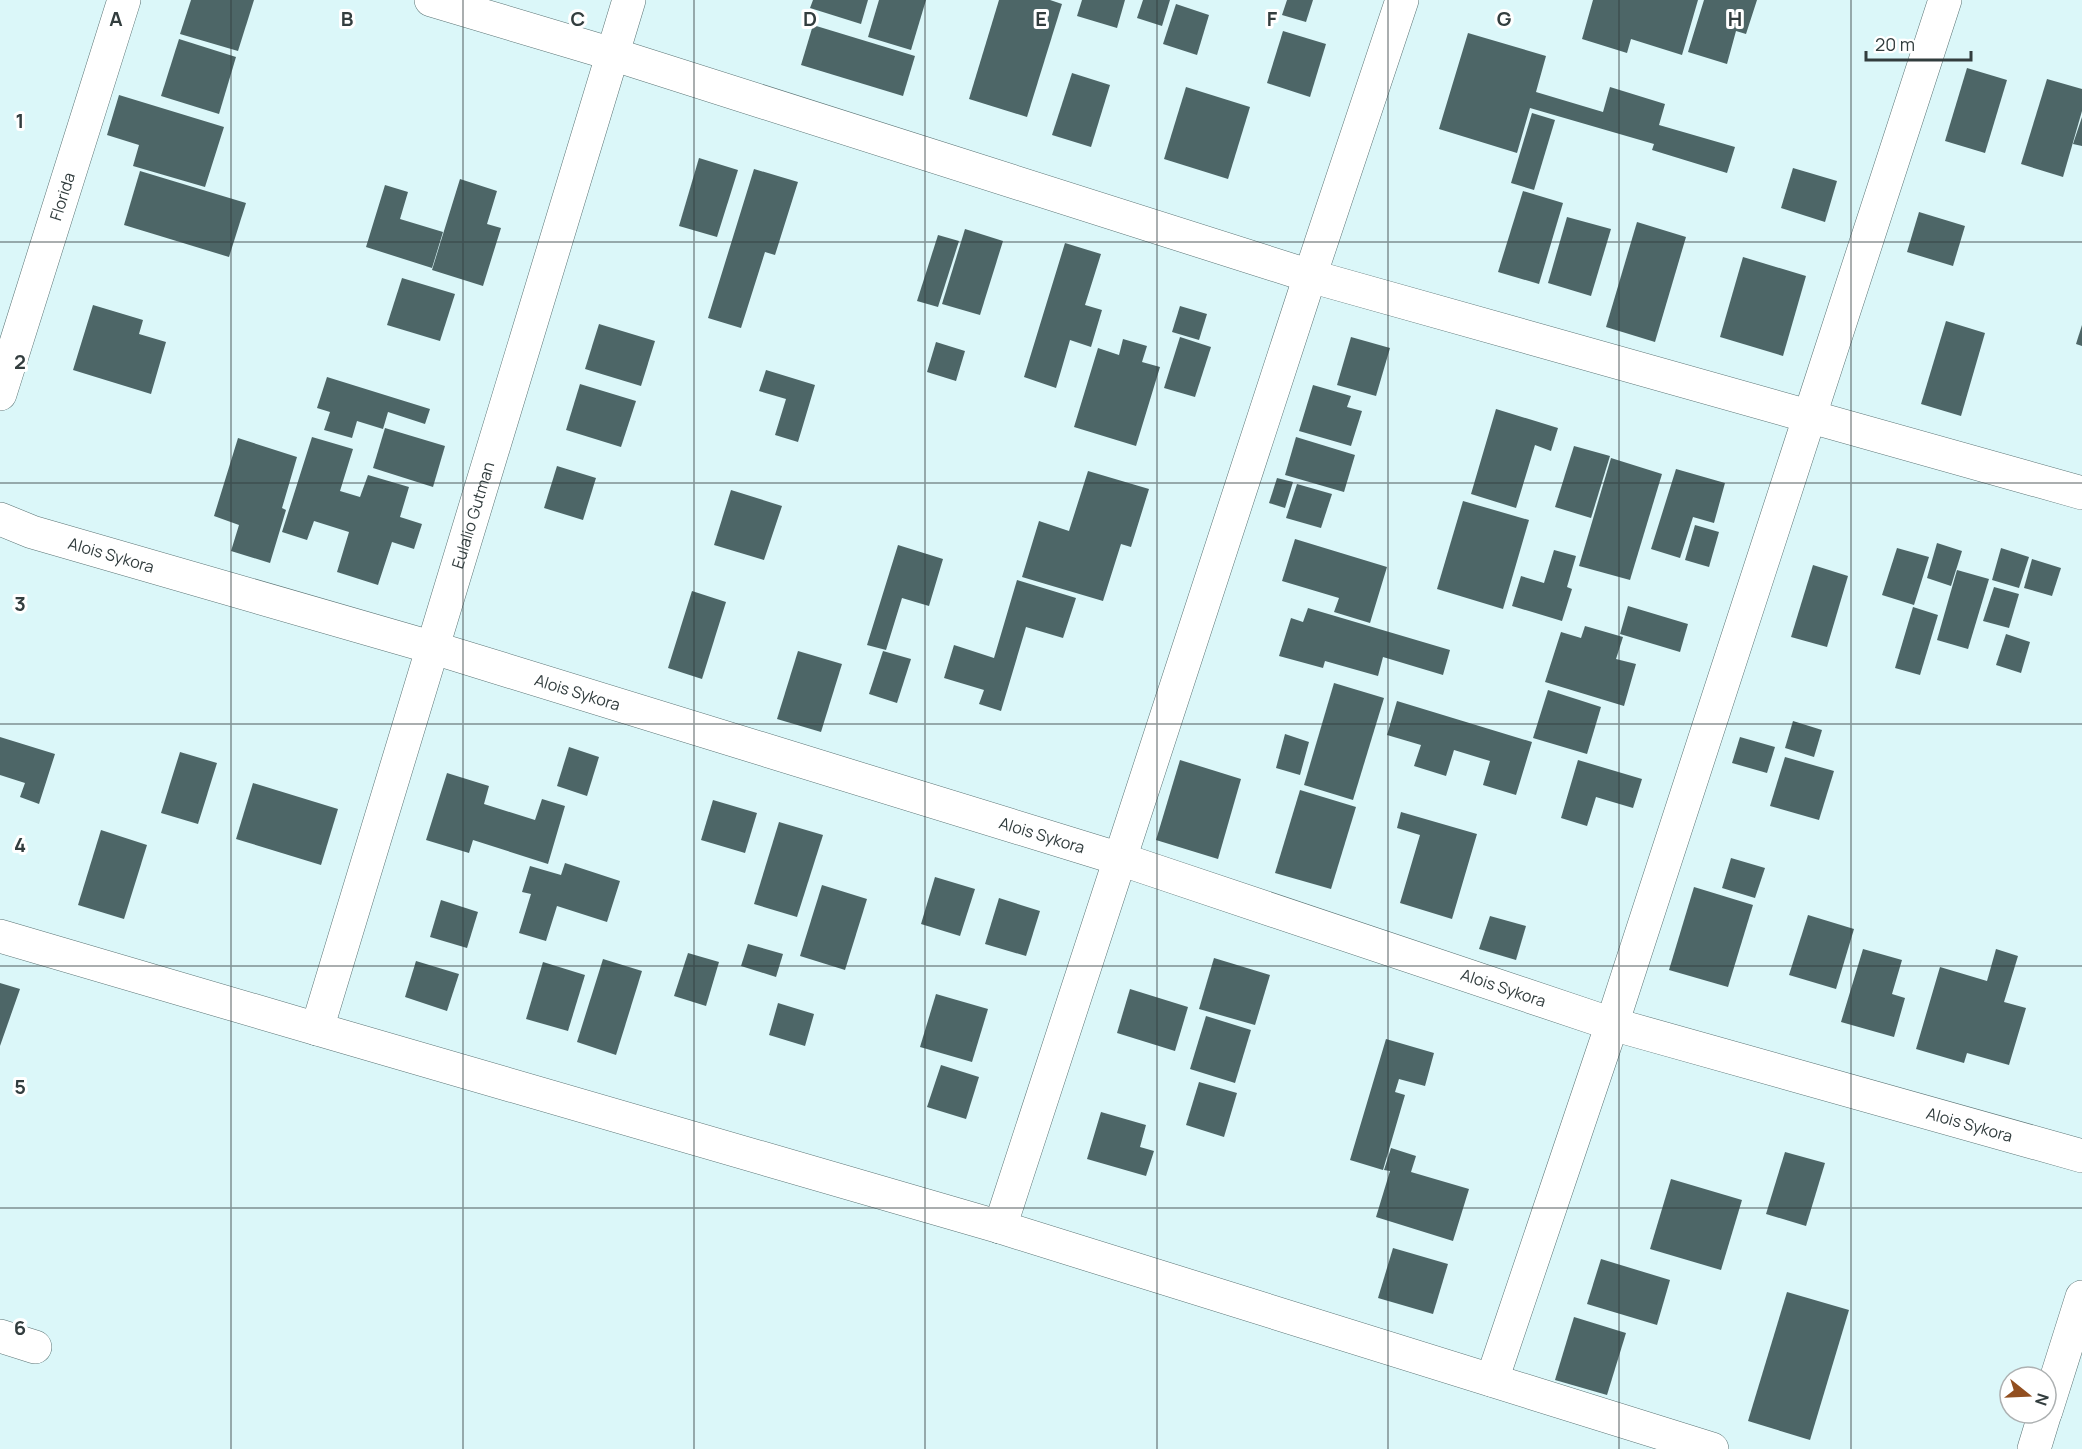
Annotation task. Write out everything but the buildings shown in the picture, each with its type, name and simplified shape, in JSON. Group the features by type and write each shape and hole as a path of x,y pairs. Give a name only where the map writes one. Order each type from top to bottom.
{"street":[{"name":"Florida","path":"0,394 124,0"},
{"path":"431,0 612,54 1310,276 2082,493"},
{"name":"Eulalio Gutman","path":"317,1029 629,0"},
{"path":"1000,1227 1402,0"},
{"path":"1492,1380 1612,1024 1945,0"},
{"name":"Alois Sykora","path":"0,519 32,532 434,648 1120,859 1612,1024 2082,1156"},
{"path":"0,936 1000,1227 1712,1449"},
{"path":"2058,1374 2082,1297"},
{"path":"0,1336 35,1347"},
{"path":"2034,1449 2042,1425"}]}
